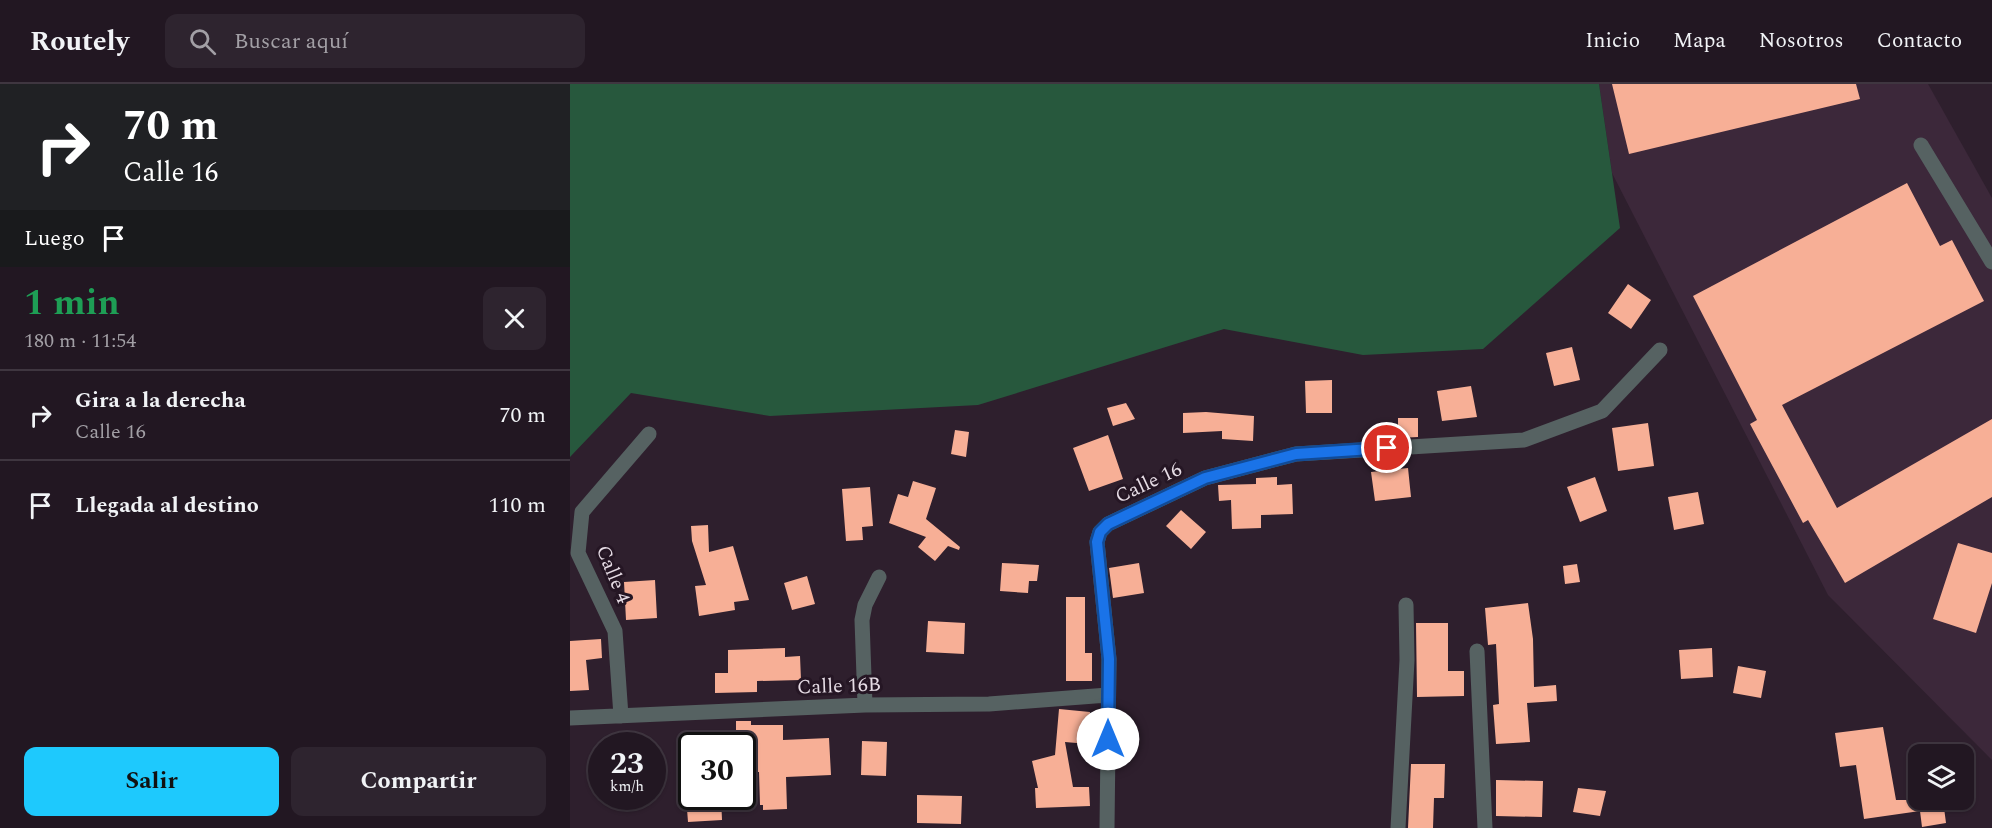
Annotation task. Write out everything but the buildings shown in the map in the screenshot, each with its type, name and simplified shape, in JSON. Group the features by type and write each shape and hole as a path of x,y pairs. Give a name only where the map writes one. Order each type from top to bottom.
{"street":[{"path":"1921,145 1992,262"},
{"name":"Calle 16","path":"1107,828 1109,659 1097,542 1100,532 1108,524 1205,478 1296,454 1524,440 1602,411 1660,350"},
{"name":"Calle 4","path":"621,716 615,631 574,555 582,512 649,434"},
{"path":"865,705 862,620 865,605 879,577"},
{"path":"1398,828 1407,660 1406,605"},
{"path":"1478,651 1485,828"},
{"name":"Calle 16B","path":"570,718 865,705 989,704 1108,695"}],"shaded area":[{"path":"1599,84 1928,84 1992,198 1992,760 1828,595 1612,173"}],"green space":[{"path":"570,84 1599,84 1620,228 1483,349 1363,355 1224,329 978,405 770,416 631,393 570,457"}],"route":[{"path":"1108,739 1109,659 1097,542 1100,532 1108,524 1205,478 1296,454 1387,448"}]}
